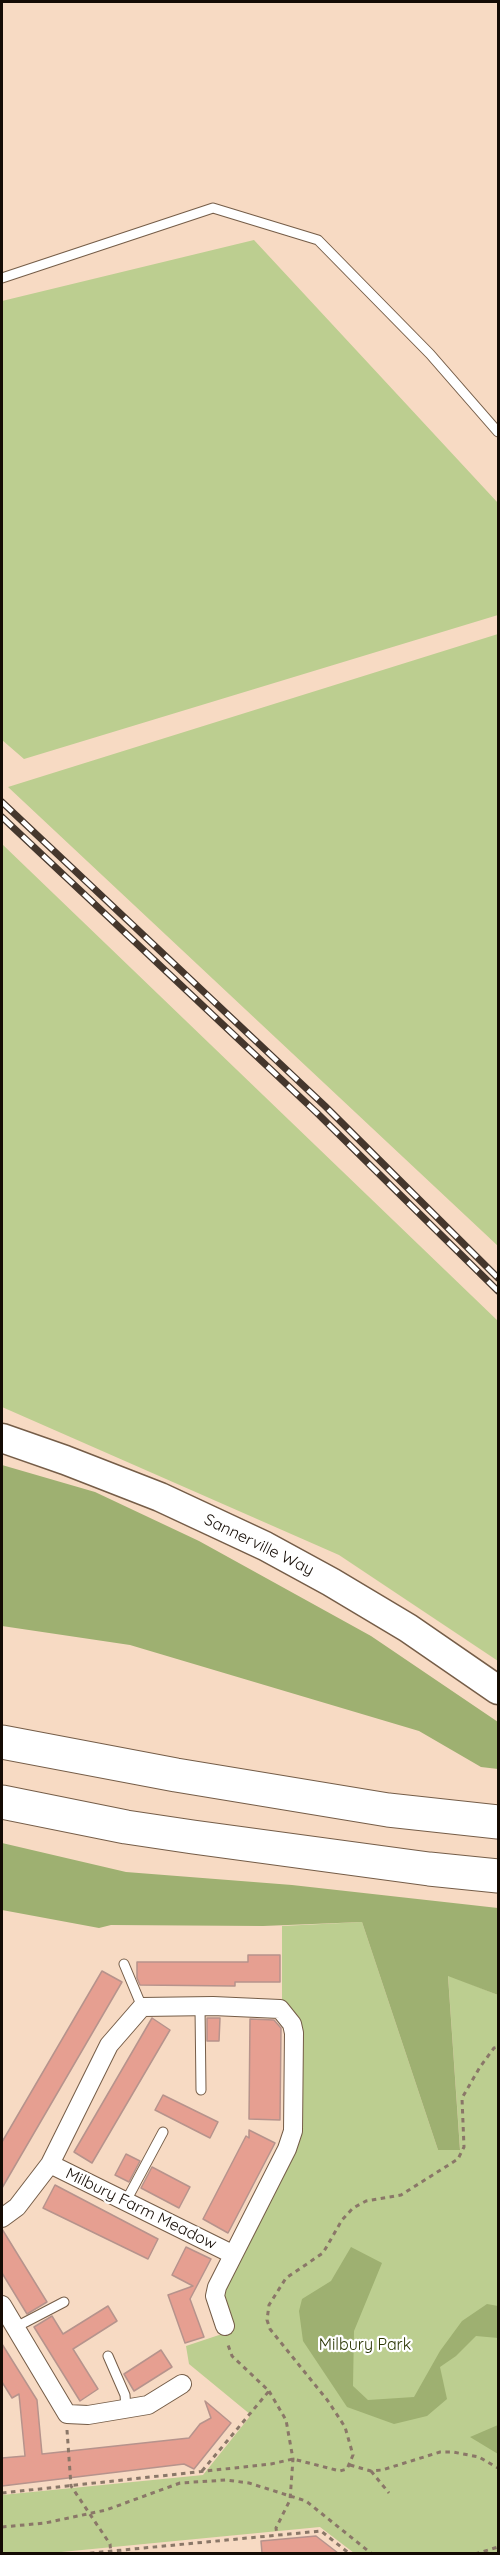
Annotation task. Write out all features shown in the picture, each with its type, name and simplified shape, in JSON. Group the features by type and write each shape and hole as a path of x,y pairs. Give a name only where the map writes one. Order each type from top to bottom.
{"highway":[{"path":"2,1742 176,1776 388,1810 498,1822"},
{"path":"2,1802 126,1827 498,1876"}],"main road":[{"name":"Sannerville Way","path":"2,1438 140,1489 265,1546 398,1622 498,1690"}],"street":[{"name":"Milbury Farm Meadow","path":"2,2218 17,2207 50,2163 109,2045 141,2007 200,2008 213,2006 280,2009 292,2024 294,2033 293,2131 287,2149 232,2254 215,2296 225,2326"},
{"name":"Milbury Farm Meadow","path":"50,2163 232,2254"},
{"path":"2,2305 67,2414 88,2415 158,2400 182,2384"}],"lane":[{"path":"2,278 213,208 318,240 430,354 498,432"},
{"path":"124,1964 141,2007"},
{"path":"200,2008 201,2090"},
{"path":"126,2201 163,2132"},
{"path":"16,2327 64,2301"},
{"path":"108,2356 125,2395 126,2408"}],"path":[{"path":"350,2465 352,2455 345,2427 328,2401 270,2329 267,2320 269,2305 286,2278 323,2253 342,2220 353,2208 366,2201 401,2195 458,2159 464,2147 462,2098 480,2067 494,2048 498,2047"},
{"path":"225,2326 223,2331 232,2356 269,2391 286,2420 293,2459 291,2495 276,2529 277,2535"},
{"path":"202,2471 269,2391"},
{"path":"67,2414 71,2486 110,2544 110,2552"},
{"path":"2,2493 271,2464 293,2459 340,2471 350,2465 371,2471 440,2452 466,2453 498,2468"},
{"path":"371,2471 389,2493"},
{"path":"2,2528 90,2514 158,2489 202,2480 249,2483 291,2495 319,2510 372,2553"},
{"path":"81,2553 321,2530 350,2553"},
{"path":"475,2553 498,2547"}],"green space":[{"path":"254,240 498,503 498,615 24,759 2,740 2,301"},
{"path":"498,634 498,1246 8,787"},
{"path":"2,844 498,1321 498,1661 339,1555 2,1407"},
{"path":"2,1465 95,1492 199,1541 371,1636 498,1722 498,1769 481,1767 419,1731 130,1645 2,1626"},
{"path":"2,1843 126,1872 292,1885 498,1908 498,1995 448,1976 460,2150 438,2150 362,1922 263,1926 111,1925 99,1928 2,1910"},
{"name":"Milbury Park","path":"362,1922 438,2150 460,2149 448,1975 498,1995 498,2553 354,2553 320,2527 51,2553 2,2554 2,2495 203,2475 251,2415 189,2364 186,2346 228,2332 222,2296 301,2138 302,2024 282,1999 282,1926"},
{"path":"351,2247 382,2263 354,2331 353,2386 368,2400 414,2397 440,2351 462,2321 487,2304 498,2306 498,2338 476,2336 456,2356 440,2367 447,2399 427,2416 394,2424 347,2407 303,2341 299,2311 302,2299 331,2281"},
{"path":"498,2425 498,2454 470,2437"}],"building":[{"path":"248,1955 280,1955 280,1982 235,1982 235,1986 140,1985 137,1978 137,1962 248,1962"},
{"path":"102,1971 122,1982 2,2188 2,2142"},
{"path":"152,2018 170,2030 92,2163 74,2152"},
{"path":"207,2018 220,2018 219,2041 207,2041"},
{"path":"250,2019 274,2020 281,2028 280,2120 249,2119"},
{"path":"163,2095 218,2122 210,2138 155,2110"},
{"path":"249,2130 275,2143 228,2233 203,2219 246,2136 249,2138"},
{"path":"126,2154 140,2161 129,2182 115,2175"},
{"path":"152,2167 190,2187 179,2208 141,2188"},
{"path":"55,2185 158,2239 148,2259 43,2208"},
{"path":"2,2229 47,2302 27,2314 2,2273"},
{"path":"186,2247 211,2259 190,2299 204,2337 185,2343 168,2295 193,2286 172,2275"},
{"path":"108,2306 117,2321 73,2349 98,2389 80,2401 34,2327 52,2316 63,2334"},
{"path":"2,2344 37,2400 42,2454 189,2438 200,2424 211,2418 205,2401 231,2423 194,2469 184,2464 2,2486 2,2458 25,2456 19,2394 12,2398 2,2382"},
{"path":"161,2350 172,2367 134,2391 124,2374"},
{"path":"316,2536 338,2553 262,2553 261,2541"}],"railway":[{"path":"2,802 325,1106 498,1278"},
{"path":"2,817 317,1113 498,1291"}]}
